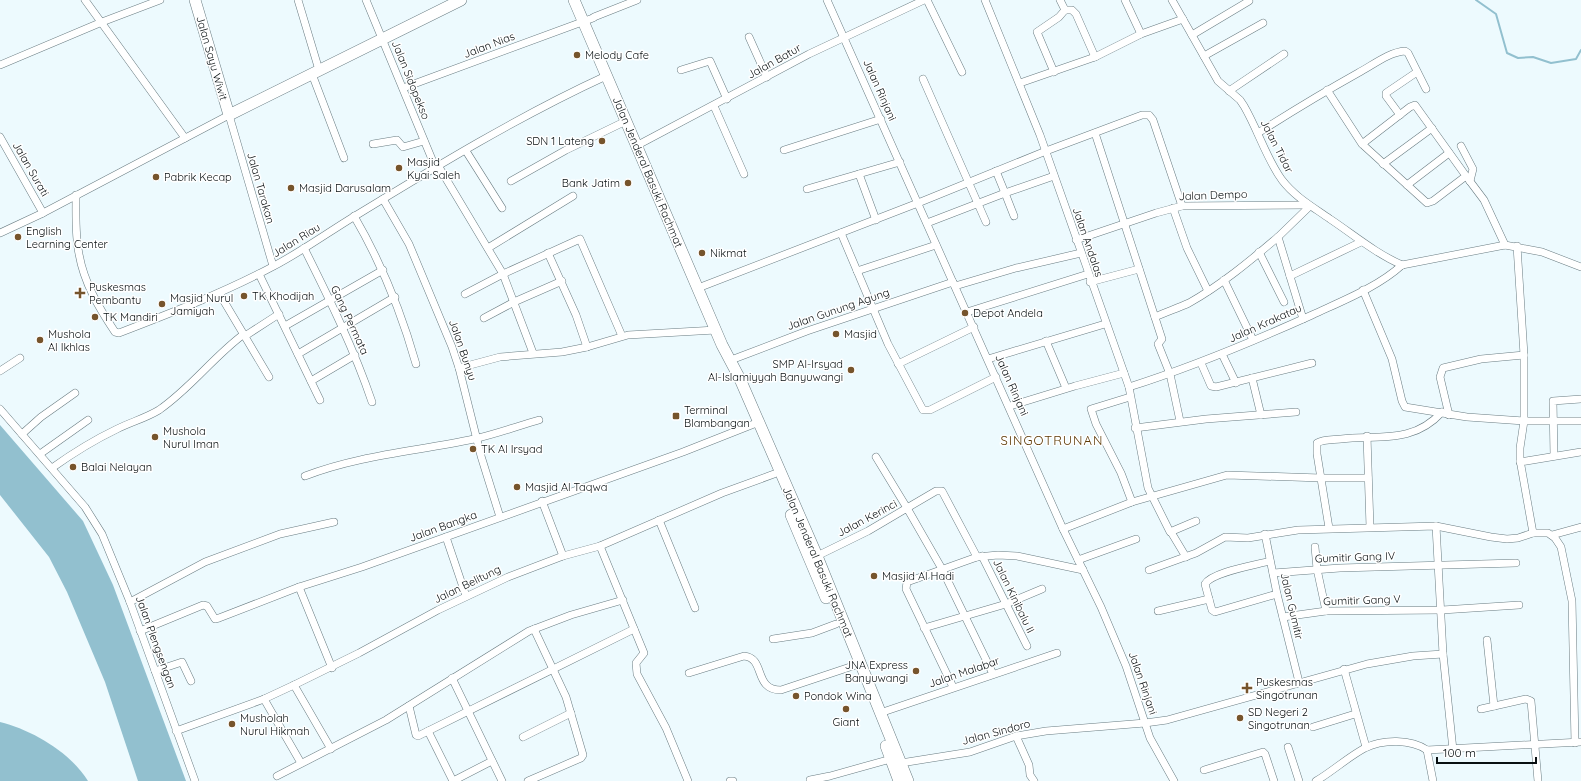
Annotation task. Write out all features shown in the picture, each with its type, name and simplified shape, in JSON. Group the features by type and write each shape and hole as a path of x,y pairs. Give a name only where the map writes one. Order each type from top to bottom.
{"main road":[{"name":"Jalan Sayu Wiwit","path":"195,0 229,115"},
{"path":"229,115 461,0"},
{"name":"Jalan Jenderal Basuki Rachmat","path":"574,0 590,19 606,76 716,330 725,358 817,556 853,666 896,760 908,781"},
{"name":"Jalan Jenderal Basuki Rachmat","path":"722,345 731,360 774,474 836,624 844,635 880,712 896,760 899,781"}],"street":[{"path":"86,0 185,138"},
{"path":"0,65 102,22 160,0"},
{"path":"298,0 316,72 344,158"},
{"name":"Jalan Sidopekso","path":"366,0 424,141 438,168 503,274 533,354"},
{"name":"Jalan Nias","path":"403,88 590,19 637,0"},
{"name":"Jalan Rinjani","path":"827,0 936,245 1010,406 1063,529 1126,666 1154,746 1174,781"},
{"name":"Jalan Batur","path":"636,146 844,37 924,0"},
{"path":"927,0 962,72"},
{"name":"Jalan Andalas","path":"985,0 1020,83 1046,151 1090,282 1129,387 1135,428 1151,496 1186,557"},
{"path":"1060,0 1065,10"},
{"path":"1125,0 1142,34"},
{"name":"Jalan Tidar","path":"1172,0 1218,81 1244,106 1282,180 1308,205 1361,242 1402,265"},
{"path":"1192,35 1249,1"},
{"path":"1054,72 1037,32 1059,17 1065,10 1071,10 1076,14 1096,57"},
{"path":"1020,83 1096,57 1142,34 1183,19"},
{"path":"1204,56 1263,22"},
{"path":"749,37 767,77"},
{"path":"1258,133 1327,90 1384,58 1404,51 1408,53 1426,89"},
{"path":"1229,91 1284,54"},
{"path":"681,70 710,61 728,99"},
{"path":"1400,115 1386,96 1386,93 1417,72"},
{"name":"Jalan Riau","path":"76,195 77,234 83,271 91,292 116,333 219,293 259,274 304,248 354,216 537,110 606,76"},
{"path":"923,79 967,182 986,222"},
{"path":"1327,90 1362,144 1429,203 1468,179 1473,169 1461,146"},
{"path":"714,106 744,174"},
{"path":"1362,144 1412,106 1416,106 1484,200 1505,245"},
{"path":"0,233 43,213 229,115"},
{"name":"Jalan Tarakan","path":"229,115 273,266"},
{"path":"698,288 876,220 967,182 1134,117 1149,116 1153,120 1182,206"},
{"path":"784,150 881,119"},
{"path":"511,181 566,150 626,121"},
{"path":"1383,164 1432,128"},
{"path":"1095,133 1162,338 1158,344 1170,374 1180,421"},
{"name":"Jalan Surati","path":"0,137 43,213"},
{"path":"373,144 397,140 402,147 424,141"},
{"path":"466,151 502,208"},
{"path":"1407,185 1449,153"},
{"path":"807,189 900,162"},
{"path":"996,171 1014,216"},
{"path":"859,174 876,220"},
{"path":"927,222 1054,176"},
{"path":"488,248 573,196"},
{"name":"Jalan Bunyu","path":"383,199 409,244 459,368 476,438 500,517"},
{"path":"1155,317 1188,303 1224,280 1278,237 1308,205"},
{"name":"Jalan Dempo","path":"1076,240 1182,206 1308,205"},
{"path":"1173,208 1187,248 1208,291"},
{"path":"354,216 383,270 395,297 416,364"},
{"path":"840,233 898,364 921,408 925,411 930,410 996,377"},
{"path":"1278,237 1303,319"},
{"path":"465,294 503,274 580,240 622,336"},
{"path":"1290,276 1361,242"},
{"path":"857,271 936,245"},
{"path":"1402,265 1505,245 1542,252 1581,267"},
{"path":"1516,246 1524,355 1524,421 1520,448 1520,462 1533,533"},
{"name":"Gang Permata","path":"304,248 354,355 368,387 372,402"},
{"path":"1259,252 1284,302"},
{"path":"548,253 562,281 587,348"},
{"name":"Jalan Gunung Agung","path":"731,360 807,330 954,284 1081,253"},
{"name":"Jalan Krakatau","path":"1129,387 1201,363 1303,319 1381,282 1402,265"},
{"path":"1090,282 1139,269"},
{"path":"285,326 383,270"},
{"path":"259,274 320,400"},
{"path":"967,312 1088,274"},
{"path":"1224,280 1253,340"},
{"path":"484,318 514,302 562,281"},
{"path":"1363,290 1392,359 1403,405 1408,408 1442,412 1449,415 1524,421 1581,421"},
{"path":"219,293 269,377"},
{"path":"298,354 395,297"},
{"path":"0,409 52,468 100,437 151,415 165,406 190,386 231,344 279,314"},
{"path":"988,359 1105,324"},
{"path":"898,364 974,327"},
{"path":"459,368 500,357 562,352 587,348 622,336 716,330"},
{"path":"1046,341 1066,388"},
{"path":"1222,354 1236,382"},
{"path":"311,381 354,355"},
{"path":"1449,415 1440,376 1443,368 1481,359 1524,355"},
{"path":"0,371 20,358"},
{"path":"1201,363 1211,386 1216,387 1312,363"},
{"path":"1010,406 1066,388 1124,373"},
{"path":"1252,378 1260,415"},
{"path":"22,434 41,417 75,393"},
{"path":"1130,397 1091,409 1121,473 1132,502"},
{"path":"1554,456 1553,401 1581,399"},
{"path":"1135,428 1180,421 1296,412"},
{"path":"1329,528 1317,443 1367,436 1387,437 1412,433 1432,422 1442,412"},
{"path":"40,454 88,420"},
{"path":"305,476 390,453 476,438 539,420"},
{"name":"Jalan Bangka","path":"140,631 203,605 207,606 215,619 219,618 542,501 683,452 756,423"},
{"path":"1367,436 1370,527"},
{"path":"1520,462 1581,452"},
{"path":"876,457 908,508"},
{"name":"Jalan Plengsengan","path":"52,468 85,507 102,534 130,602 195,781"},
{"name":"Jalan Belitung","path":"176,731 264,699 332,668 466,596 522,571 564,556 600,546 722,493 774,474"},
{"path":"1063,529 1132,502 1227,475 1368,478"},
{"name":"Jalan Kinibalu II","path":"908,508 936,491 942,490 1006,604 1027,646"},
{"path":"542,501 564,556"},
{"name":"Jalan Kerinci","path":"817,556 868,531 908,508 942,569 993,674"},
{"path":"659,520 695,608"},
{"path":"1171,532 1196,521"},
{"path":"130,602 199,564 280,534 334,522"},
{"path":"1436,526 1442,610 1443,654 1453,750"},
{"path":"1149,570 1186,557 1225,536 1248,538 1265,534 1329,528 1436,526 1508,539 1518,538 1533,533 1552,535 1581,527"},
{"name":"Jalan Gumitir","path":"1265,534 1277,594 1299,682"},
{"path":"1316,781 1366,747 1382,742 1415,744 1427,750 1453,750 1578,742 1572,601 1561,547 1552,535"},
{"path":"446,537 466,596"},
{"path":"1078,560 1136,539"},
{"path":"600,546 644,654 636,663 637,674 666,728 688,781"},
{"path":"1315,547 1317,569 1326,611"},
{"path":"953,687 906,589 906,584 908,581 980,557 1017,556 1083,570"},
{"path":"1270,561 1222,574 1207,581 1205,584 1214,612 1277,594"},
{"name":"Gumitir Gang IV","path":"1273,573 1317,569 1438,564 1516,563"},
{"path":"299,588 332,668"},
{"path":"924,628 1006,604 1042,589"},
{"path":"1158,611 1209,599"},
{"path":"277,776 331,749 408,706 534,628 623,600"},
{"name":"Gumitir Gang V","path":"1283,617 1326,611 1442,610 1519,605"},
{"path":"773,639 812,633 836,624"},
{"path":"528,781 582,757 571,713 554,669 534,628"},
{"path":"408,706 416,735 418,736 634,629"},
{"path":"1487,640 1494,706"},
{"name":"Jalan Malabar","path":"880,712 1057,653"},
{"name":"Jalan Sindoro","path":"810,780 896,760 970,752 1016,736 1065,728 1145,723 1193,713 1344,669 1400,657 1443,654"},
{"path":"689,673 744,656 753,659 763,682 774,690 781,690 853,666"},
{"path":"155,671 182,662 191,681"},
{"path":"1344,669 1366,747"},
{"path":"452,678 502,781"},
{"path":"294,685 331,749"},
{"path":"264,699 301,763"},
{"path":"1481,709 1526,700 1531,701 1538,781"},
{"path":"523,737 571,713"},
{"path":"1313,727 1356,714"},
{"path":"428,731 453,781 492,761"},
{"path":"1016,736 1029,766 1030,775 1034,781"},
{"path":"1288,747 1299,781"},
{"path":"1427,750 1433,781"},
{"path":"1204,770 1263,752 1274,781"}],"water":[{"path":"0,425 83,521 113,585 186,781 138,781 105,682 67,592 49,557 0,495"},
{"path":"0,722 25,731 61,752 80,770 88,781 0,781"}],"waterway":[{"path":"1476,0 1496,14 1507,53 1518,58 1533,57 1551,63 1576,59 1581,50"}],"place":[{"name":"Melody Cafe","path":"577,55"},
{"name":"SDN 1 Lateng","path":"602,141"},
{"name":"Masjid Kyai Saleh","path":"399,168"},
{"name":"Pabrik Kecap","path":"156,177"},
{"name":"Bank Jatim","path":"628,183"},
{"name":"Masjid Darusalam","path":"291,188"},
{"name":"English Learning Center","path":"18,237"},
{"name":"Nikmat","path":"702,253"},
{"name":"Puskesmas Pembantu","path":"80,293"},
{"name":"TK Khodijah","path":"244,296"},
{"name":"Masjid Nurul Jamiyah","path":"162,304"},
{"name":"Depot Andela","path":"965,313"},
{"name":"TK Mandiri","path":"95,317"},
{"name":"Masjid","path":"836,334"},
{"name":"Mushola Al Ikhlas","path":"40,340"},
{"name":"SMP Al-Irsyad Al-Islamiyyah Banyuwangi","path":"851,370"},
{"name":"Terminal Blambangan","path":"676,416"},
{"name":"Mushola Nurul Iman","path":"155,437"},
{"name":"TK Al Irsyad","path":"473,449"},
{"name":"Balai Nelayan","path":"73,467"},
{"name":"Masjid Al Taqwa","path":"517,487"},
{"name":"Masjid Al Hadi","path":"874,576"},
{"name":"JNA Express Banyuwangi","path":"916,671"},
{"name":"Puskesmas Singotrunan","path":"1247,688"},
{"name":"Pondok Wina","path":"796,696"},
{"name":"Giant","path":"846,709"},
{"name":"SD Negeri 2 Singotrunan","path":"1240,718"},
{"name":"Musholah Nurul Hikmah","path":"232,724"}],"district":[{"name":"SINGOTRUNAN","path":"1052,440"}]}
